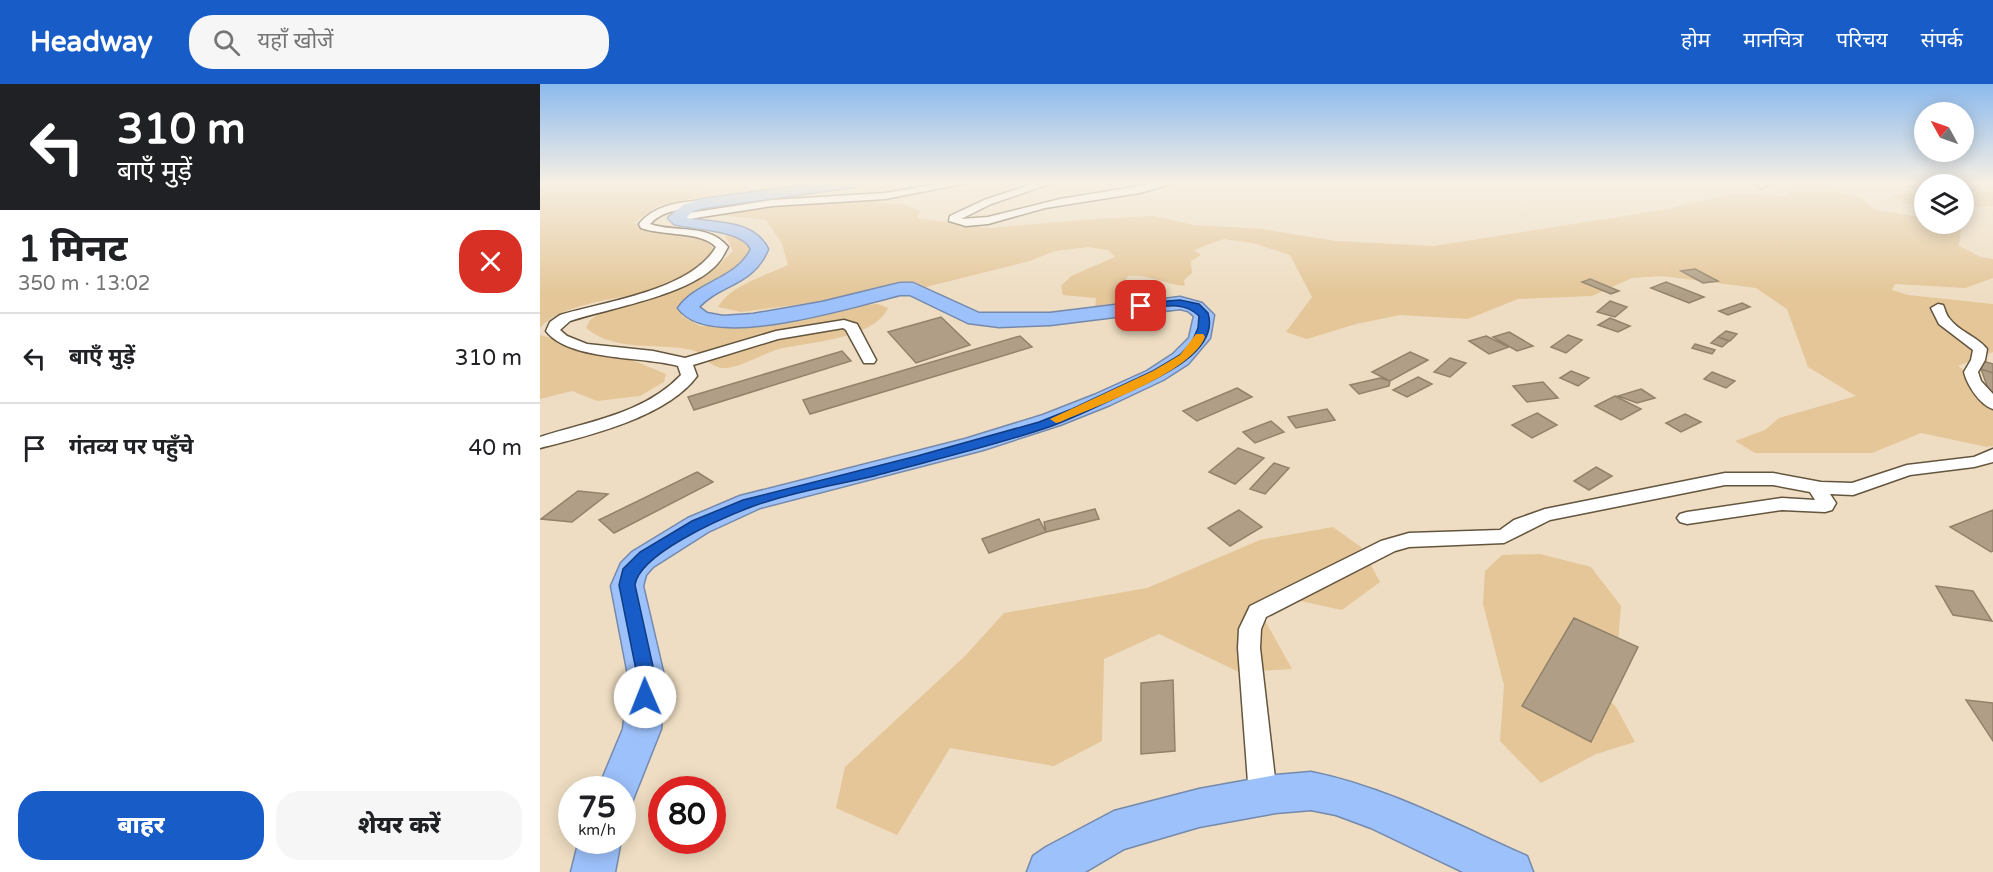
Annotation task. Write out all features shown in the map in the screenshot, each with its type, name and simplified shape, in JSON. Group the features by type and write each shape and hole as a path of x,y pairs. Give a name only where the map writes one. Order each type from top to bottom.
{"highway":[{"path":"623,776 642,729 647,680 627,585 629,573 646,556 697,525 748,503 922,459 1077,412 1157,374 1184,357 1197,343 1203,328 1204,315 1195,307 1172,303 1050,319 999,321 975,319 913,289 900,289 762,320 734,322 700,320 691,314 688,308 694,300 747,268 758,259 760,252 756,241 741,232 692,225 680,220"},
{"path":"1049,872 1061,862 1114,831 1199,808 1263,796 1311,791 1336,796 1383,813 1511,872"},
{"path":"593,872 597,854"}],"street":[{"path":"648,220 645,226 660,231 704,236 719,242 722,247 720,252 702,270 669,287 566,318 555,325 553,331 558,337 594,349 654,355 685,363 776,335 844,324 852,327 869,360"},
{"path":"954,220 986,220"},
{"path":"1938,308 1939,316 1945,324 1980,349 1978,360 1971,372 1974,382 1993,404"},
{"path":"540,443 632,414 653,404 682,384 689,376 685,363"},
{"path":"1263,796 1249,648 1250,629 1258,612 1380,549 1409,540 1504,537 1521,525 1545,515 1725,479 1773,479 1816,487 1853,489 1907,470 1974,462 1990,458 1993,454"},
{"path":"1687,518 1782,504 1825,506 1827,503 1816,487"}],"shaded area":[{"path":"540,220 638,220 633,223 707,240 715,251 678,282 565,311 540,328"},
{"path":"764,220 931,220 991,228 1083,220 1171,220 1195,225 1262,229 1336,241 1434,246 1600,220 1914,220 1914,234 1960,234 1959,246 1981,257 1993,259 1993,278 1965,288 1895,284 1892,290 1908,295 1993,304 1993,352 1958,366 1993,391 1993,446 1987,447 1921,433 1872,453 1755,453 1735,441 1765,430 1779,418 1856,396 1808,367 1787,309 1756,288 1662,276 1632,278 1592,296 1518,299 1468,319 1400,315 1356,324 1307,339 1286,332 1312,297 1290,255 1253,243 1223,239 1194,250 1201,255 1191,261 1192,273 1184,280 1185,286 1143,276 1128,276 1125,281 1163,310 1158,314 1107,315 1095,311 1096,298 1063,295 1061,286 1071,276 1115,257 1108,250 1088,247 1055,251 1030,261 918,289 741,312 718,307 724,299 740,287 788,265 782,244"},
{"path":"723,231 753,233 756,249 727,287 680,303 682,316 700,326 768,325 865,305 878,304 888,308 881,318 855,333 840,338 779,349 729,368 718,367 692,350 623,344 598,336 586,328 590,320 600,313 675,291 711,272 733,251"},
{"path":"540,335 637,362 666,374 664,382 640,396 597,401 572,391 540,399"},
{"path":"1333,527 1361,547 1380,582 1342,610 1291,599 1263,617 1292,669 1239,672 1159,634 1104,659 1102,741 1054,766 950,748 897,835 836,808 845,767 965,656 1004,613 1147,588 1260,540"},
{"path":"1540,554 1591,567 1621,606 1618,640 1584,674 1616,707 1635,742 1596,754 1541,783 1500,741 1504,685 1483,604 1485,571 1502,555"}],"building":[{"path":"1695,269 1718,281 1703,283 1681,271"},
{"path":"1590,279 1619,291 1611,294 1582,282"},
{"path":"1666,282 1704,297 1689,303 1651,288"},
{"path":"1610,301 1627,307 1615,317 1597,312"},
{"path":"1742,303 1750,307 1728,315 1719,311"},
{"path":"941,317 970,345 916,363 888,332"},
{"path":"1610,318 1630,326 1618,332 1598,325"},
{"path":"1726,331 1737,334 1730,341 1718,337"},
{"path":"1509,332 1533,346 1517,351 1493,337"},
{"path":"1568,335 1582,340 1566,353 1551,347"},
{"path":"1020,336 1032,347 810,414 803,400"},
{"path":"1486,336 1509,347 1489,354 1469,341"},
{"path":"1718,337 1729,341 1722,347 1711,343"},
{"path":"1695,344 1715,350 1712,354 1692,348"},
{"path":"842,351 851,361 694,410 688,397"},
{"path":"1410,352 1428,360 1390,381 1372,372"},
{"path":"1450,358 1466,363 1450,377 1434,372"},
{"path":"1983,361 1993,364 1993,373 1981,369"},
{"path":"1981,369 1993,373 1993,400 1992,400"},
{"path":"1571,371 1589,378 1578,386 1560,378"},
{"path":"1712,372 1735,381 1726,388 1704,379"},
{"path":"1418,377 1432,384 1407,397 1393,390"},
{"path":"1380,378 1390,381 1389,386 1359,394 1350,385"},
{"path":"1543,382 1558,398 1527,402 1513,386"},
{"path":"1237,388 1252,397 1197,421 1183,411"},
{"path":"1641,389 1655,398 1637,403 1618,396"},
{"path":"1615,396 1641,409 1621,420 1595,406"},
{"path":"1327,409 1335,420 1296,428 1288,417"},
{"path":"1537,413 1557,425 1532,438 1512,425"},
{"path":"1685,414 1701,422 1681,432 1666,423"},
{"path":"1271,421 1284,432 1255,443 1243,432"},
{"path":"1238,448 1264,458 1235,484 1209,472"},
{"path":"1274,463 1289,468 1265,494 1250,489"},
{"path":"1596,467 1612,476 1589,490 1574,481"},
{"path":"697,472 713,482 614,533 599,520"},
{"path":"578,491 608,494 572,522 541,519"},
{"path":"1095,509 1099,519 1046,532 1044,522"},
{"path":"1239,510 1262,527 1230,546 1208,528"},
{"path":"1993,510 1993,551 1991,552 1950,527"},
{"path":"1039,519 1046,532 989,553 982,539"},
{"path":"1936,586 1973,591 1992,621 1953,615"},
{"path":"1574,618 1638,647 1591,742 1522,706"},
{"path":"1173,680 1175,751 1141,754 1141,683"},
{"path":"1966,700 1993,703 1993,741"}],"slow traffic":[{"path":"1056,419 1077,412 1157,374 1184,357 1200,337"}],"route":[{"path":"645,697 647,680 627,585 629,573 646,556 697,525 748,503 922,459 1043,424 1077,412 1157,374 1184,357 1197,343 1203,328 1204,315 1195,307 1180,303 1141,306"}]}
